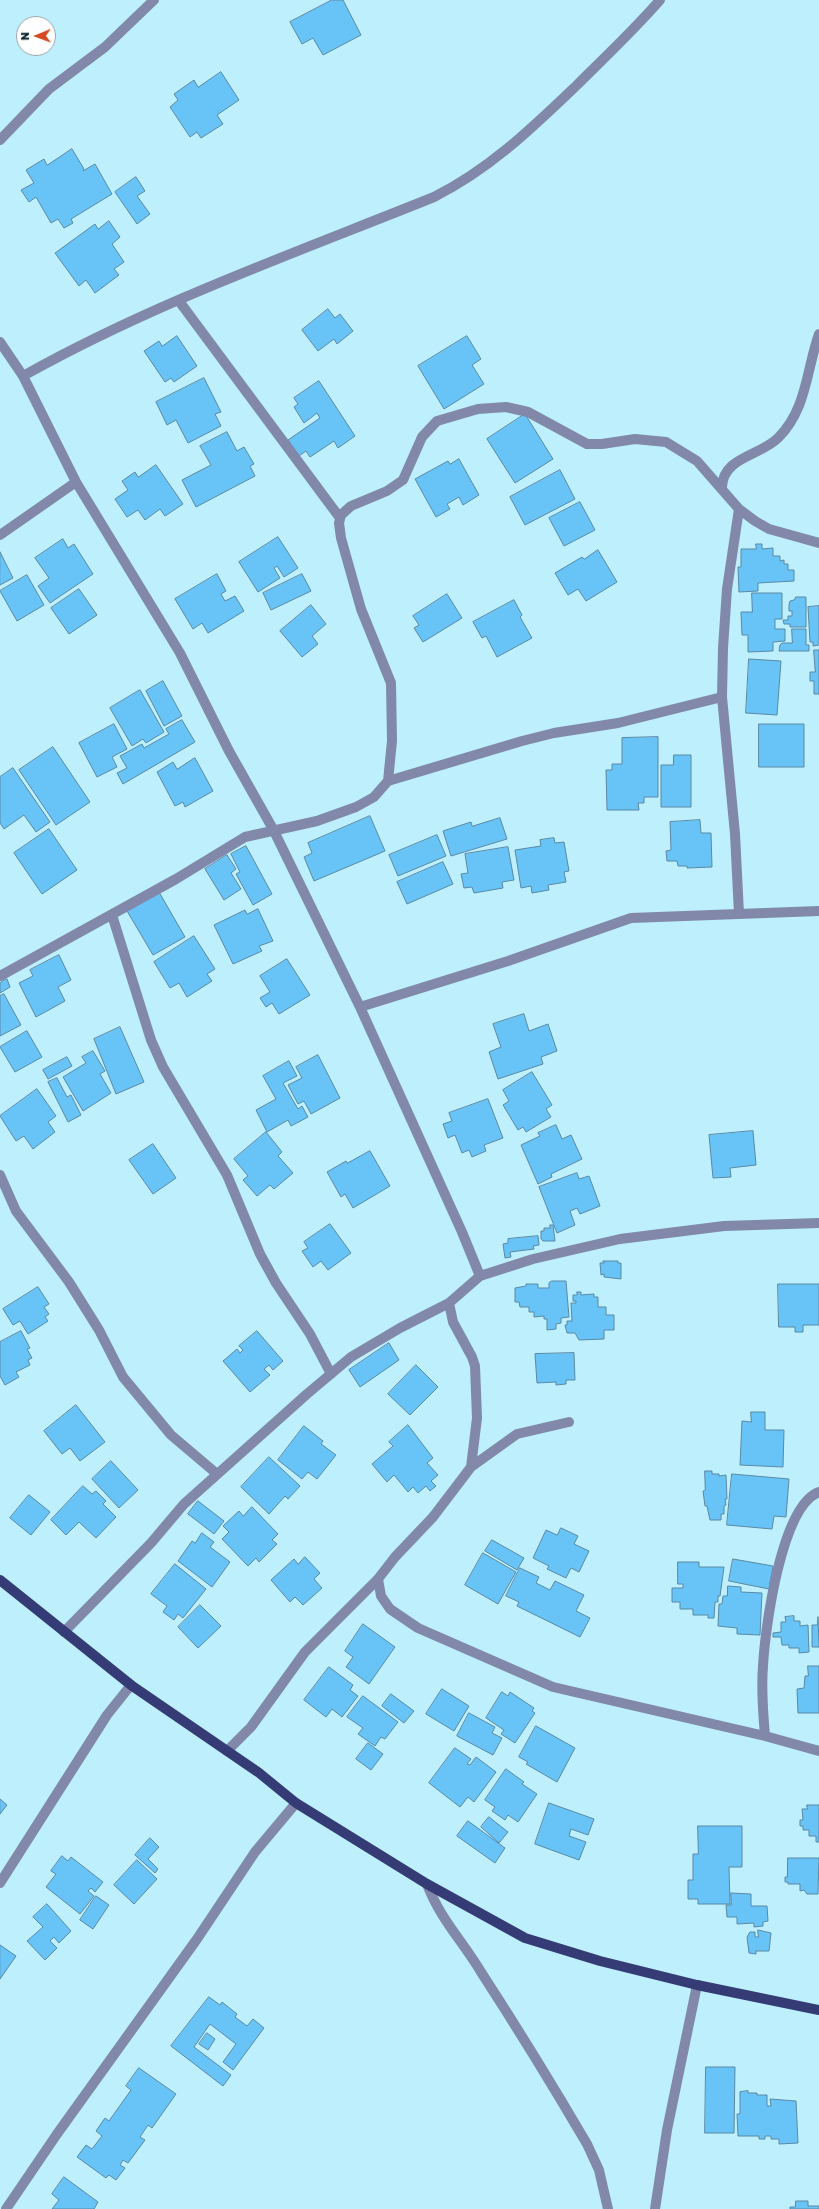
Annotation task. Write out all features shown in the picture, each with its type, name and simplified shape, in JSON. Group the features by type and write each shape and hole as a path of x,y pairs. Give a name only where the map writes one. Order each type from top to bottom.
{"main road":[{"path":"0,1580 131,1685 227,1752 296,1803 427,1884 525,1938 600,1961 697,1985 819,2010"}],"street":[{"path":"0,140 49,89 105,47 154,0"},
{"path":"23,376 96,338 179,301 270,262 434,197 458,185 502,154 522,137 627,37 660,0"},
{"path":"179,301 340,518 341,538 361,610 391,683 392,741 388,781"},
{"path":"722,487 725,473 730,466 771,444 787,429 794,418 806,387 814,348 819,334"},
{"path":"0,342 23,376 76,482 180,653 229,751 274,830 360,1007 462,1232 480,1276"},
{"path":"340,518 352,506 387,491 403,480 422,437 432,425 453,415 478,409 493,407 516,408 528,412 587,444 602,444 642,439 666,442 684,451 697,461 722,487 739,509 769,529 819,543"},
{"path":"0,535 76,482"},
{"path":"739,509 727,589 723,648 722,697 735,834 739,914"},
{"path":"0,976 176,879 227,846 245,837 318,821 356,807 374,797 388,781 522,741 554,733 613,724 722,697"},
{"path":"360,1007 508,961 631,918 819,911"},
{"path":"112,915 151,1040 163,1067 227,1176 260,1254 276,1283 310,1334 331,1374"},
{"path":"0,1175 16,1211 69,1282 99,1330 123,1377 171,1435 217,1474"},
{"path":"64,1632 152,1543 184,1504 331,1374 351,1357 388,1335 449,1303 480,1276 533,1259 620,1239 724,1226 819,1223"},
{"path":"449,1303 450,1313 458,1334 474,1362 477,1418 471,1467"},
{"path":"227,1752 252,1727 305,1652 378,1580 395,1556 433,1517 471,1467 517,1434 569,1422"},
{"path":"765,1736 763,1667 768,1614 787,1538 794,1519 809,1498 819,1492"},
{"path":"378,1580 381,1596 390,1609 418,1628 553,1687 765,1736 819,1751"},
{"path":"0,1883 107,1715 131,1685"},
{"path":"6,2209 56,2134 197,1939 255,1852 296,1803"},
{"path":"427,1884 433,1902 483,1974 587,2144 599,2170 608,2209"},
{"path":"655,2209 668,2130 697,1985"}],"building":[{"path":"332,0 343,0 361,35 323,55 313,38 302,44 290,22"},
{"path":"221,72 239,100 217,115 223,124 201,138 197,132 190,137 170,107 178,100 174,94 194,80 198,87"},
{"path":"72,149 84,169 83,171 95,164 112,194 71,219 73,223 64,228 58,219 51,223 36,197 29,202 21,190 34,183 26,170 44,159 47,165"},
{"path":"136,177 145,191 137,196 150,214 137,224 115,192"},
{"path":"109,221 120,237 112,244 124,262 114,269 119,275 95,293 86,280 79,286 55,253 95,224 98,229"},
{"path":"328,309 335,318 340,314 353,331 337,344 334,339 318,351 302,330"},
{"path":"177,336 197,366 174,382 171,378 165,382 144,351 159,341 162,346"},
{"path":"467,336 481,359 472,365 484,384 444,409 418,366"},
{"path":"204,378 221,412 215,414 221,426 188,443 176,420 167,425 156,402"},
{"path":"319,381 355,436 338,448 334,441 310,457 306,451 299,456 288,440 320,418 317,413 304,423 294,407 298,404 294,398"},
{"path":"525,414 553,459 515,483 487,439"},
{"path":"227,432 237,451 244,447 254,464 250,466 255,476 196,507 182,480 211,465 200,446"},
{"path":"459,459 479,495 463,505 459,497 447,504 450,509 436,517 415,479 448,461 450,464"},
{"path":"156,465 183,504 165,516 160,509 145,520 138,510 127,517 115,499 128,490 122,481 135,472 138,477"},
{"path":"560,470 575,499 525,525 510,497"},
{"path":"580,502 595,530 564,546 549,518"},
{"path":"278,537 298,568 284,577 277,566 274,568 280,578 258,592 239,562"},
{"path":"63,539 68,548 74,544 93,574 50,603 38,586 49,578 35,558"},
{"path":"756,544 762,544 762,549 773,548 773,556 780,556 780,561 784,560 784,564 788,564 788,570 794,570 794,581 758,583 758,591 739,592 738,567 741,567 741,549 756,549"},
{"path":"598,550 617,582 586,601 578,589 568,595 555,573 582,557 584,559"},
{"path":"0,552 13,578 0,585"},
{"path":"217,574 226,591 221,594 225,601 235,596 244,611 208,633 202,623 193,629 175,599"},
{"path":"302,574 311,591 271,610 263,593"},
{"path":"27,575 44,605 17,621 0,591"},
{"path":"79,589 97,615 69,634 51,608"},
{"path":"752,593 782,593 782,619 775,619 775,629 785,629 785,641 773,642 773,651 748,652 748,635 742,635 741,612 752,612"},
{"path":"447,594 462,618 423,642 414,628 419,625 413,616"},
{"path":"796,597 806,597 806,627 790,627 790,624 784,624 783,620 788,620 788,616 792,616 792,611 789,611 789,605 790,601 794,600"},
{"path":"514,600 522,615 520,617 532,638 497,657 486,636 482,638 473,622"},
{"path":"311,605 326,624 312,636 318,644 302,657 280,631"},
{"path":"819,606 819,645 813,646 813,642 810,642 808,607"},
{"path":"792,629 806,629 806,645 809,645 809,651 779,651 782,643 792,643"},
{"path":"814,650 819,650 819,694 814,694 814,681 810,681 810,672 815,672"},
{"path":"749,659 781,661 777,715 746,713"},
{"path":"163,681 182,716 164,726 146,691"},
{"path":"140,690 164,732 146,743 143,739 132,746 110,708"},
{"path":"182,720 195,742 123,784 117,773 127,768 120,756 142,744 144,748 169,734 166,729"},
{"path":"114,724 127,749 112,757 117,767 97,777 79,743"},
{"path":"759,724 804,724 804,767 759,767"},
{"path":"658,737 658,797 644,797 644,803 638,803 639,810 607,810 606,770 612,770 612,764 622,764 622,738"},
{"path":"53,747 90,802 56,825 19,770"},
{"path":"674,755 691,755 691,807 661,807 661,765 673,765"},
{"path":"195,758 213,791 185,807 183,802 175,806 157,772 173,762 177,769"},
{"path":"13,768 50,822 36,832 24,815 4,829 0,823 0,777"},
{"path":"370,816 385,851 314,881 304,857 312,853 308,843"},
{"path":"500,818 507,839 451,856 443,831 471,822 472,826"},
{"path":"700,820 701,833 711,833 712,867 687,868 687,866 678,866 677,861 667,861 666,851 671,850 670,822"},
{"path":"49,829 77,870 42,894 14,853"},
{"path":"437,835 446,856 398,876 389,855"},
{"path":"554,838 555,843 564,842 569,871 564,872 566,882 548,885 549,890 532,893 531,886 521,888 515,850 541,846 540,840"},
{"path":"246,846 272,894 253,905 236,874 240,872 231,854"},
{"path":"508,847 514,880 502,882 503,888 474,893 472,887 464,888 461,874 468,873 465,854"},
{"path":"227,855 236,869 231,873 241,889 224,900 205,869"},
{"path":"443,862 453,884 407,904 397,882"},
{"path":"159,892 185,937 153,955 127,911"},
{"path":"258,909 273,941 259,946 262,951 233,964 214,925 245,910 247,914"},
{"path":"194,936 215,969 207,974 212,981 187,997 179,983 170,988 154,962"},
{"path":"59,955 71,980 58,987 65,1001 36,1017 19,983 33,976 30,970"},
{"path":"287,959 310,995 279,1014 272,1003 266,1007 260,998 270,992 260,976"},
{"path":"7,979 10,987 0,993 0,983"},
{"path":"4,994 21,1025 0,1036 0,996"},
{"path":"524,1014 529,1031 548,1024 557,1051 541,1057 543,1064 498,1079 489,1052 501,1047 493,1024"},
{"path":"120,1027 144,1082 116,1094 94,1039"},
{"path":"27,1031 42,1057 15,1072 0,1047"},
{"path":"93,1051 105,1071 100,1074 111,1093 83,1111 63,1077 86,1063 82,1057"},
{"path":"318,1055 340,1098 311,1114 304,1101 298,1104 288,1085 302,1078 296,1067"},
{"path":"67,1057 72,1066 48,1079 43,1070"},
{"path":"289,1061 297,1076 283,1083 298,1109 302,1106 308,1117 291,1126 288,1120 267,1132 256,1110 276,1099 263,1076"},
{"path":"532,1072 552,1105 546,1109 551,1117 526,1132 523,1127 518,1130 503,1105 509,1101 503,1090"},
{"path":"57,1078 67,1097 71,1095 81,1115 68,1122 48,1082"},
{"path":"37,1089 56,1116 48,1122 55,1132 33,1149 24,1136 16,1141 0,1116"},
{"path":"488,1099 503,1138 484,1145 486,1151 472,1157 469,1150 462,1153 455,1135 448,1138 443,1124 452,1121 449,1113"},
{"path":"556,1125 562,1139 571,1135 582,1159 551,1174 552,1177 538,1184 521,1145 540,1136 538,1133"},
{"path":"753,1131 756,1165 730,1168 731,1177 713,1178 709,1135"},
{"path":"266,1132 282,1152 278,1156 293,1173 274,1189 270,1185 257,1196 243,1180 248,1176 234,1159"},
{"path":"153,1144 176,1178 153,1194 129,1160"},
{"path":"370,1151 390,1186 353,1208 345,1194 341,1197 327,1172 346,1161 347,1163"},
{"path":"577,1173 579,1179 589,1176 600,1206 580,1214 577,1208 570,1211 575,1225 557,1233 539,1187"},
{"path":"330,1224 351,1253 328,1270 321,1261 313,1267 302,1251 308,1248 304,1242"},
{"path":"550,1225 553,1225 555,1241 543,1241 541,1239 541,1231 544,1231 544,1228 550,1228"},
{"path":"538,1236 539,1245 533,1246 534,1249 510,1252 511,1257 505,1258 503,1244 508,1243 508,1239"},
{"path":"603,1261 618,1261 618,1263 621,1263 621,1279 604,1277 604,1274 601,1275 600,1263 604,1263"},
{"path":"552,1281 566,1281 569,1317 561,1318 561,1323 556,1324 556,1329 547,1330 547,1319 544,1319 544,1316 534,1317 534,1312 529,1312 529,1307 520,1307 519,1302 515,1302 515,1288 526,1286 526,1284 538,1284 538,1288 549,1288 549,1283"},
{"path":"778,1284 819,1284 819,1325 803,1325 803,1332 795,1332 795,1327 779,1327"},
{"path":"38,1287 49,1304 44,1307 49,1314 45,1317 48,1321 28,1334 20,1321 13,1325 3,1309"},
{"path":"577,1292 581,1292 581,1295 594,1294 594,1297 598,1297 598,1307 606,1307 606,1315 614,1315 614,1330 604,1330 604,1339 579,1340 575,1333 567,1333 565,1325 567,1325 567,1321 572,1321 571,1303 576,1303 576,1301 573,1301 573,1295 577,1295"},
{"path":"21,1331 30,1348 27,1349 32,1358 28,1360 30,1365 16,1372 19,1377 5,1385 0,1376 0,1342"},
{"path":"257,1331 283,1361 273,1370 269,1365 264,1369 270,1375 250,1392 223,1361 237,1349 240,1353 243,1350 239,1346"},
{"path":"389,1343 399,1360 360,1387 349,1370"},
{"path":"574,1353 575,1380 566,1380 566,1384 556,1385 556,1382 537,1383 535,1354"},
{"path":"416,1365 438,1387 410,1415 388,1394"},
{"path":"76,1405 105,1442 80,1461 70,1448 62,1454 44,1431"},
{"path":"751,1412 765,1412 765,1430 784,1430 783,1467 740,1465 742,1421 751,1422"},
{"path":"408,1425 433,1458 427,1463 438,1475 431,1481 436,1486 430,1491 426,1486 418,1493 413,1487 408,1492 394,1475 387,1482 372,1464 393,1446 389,1442"},
{"path":"304,1426 323,1441 321,1444 336,1455 317,1479 308,1472 302,1479 278,1460"},
{"path":"269,1457 300,1486 288,1499 285,1496 269,1514 241,1487"},
{"path":"111,1461 138,1490 119,1508 92,1479"},
{"path":"705,1471 712,1471 712,1474 719,1474 719,1476 726,1475 727,1499 725,1499 726,1505 724,1506 724,1514 721,1514 721,1520 710,1520 707,1506 705,1506 703,1491 705,1490"},
{"path":"732,1474 789,1479 786,1517 774,1516 772,1529 727,1525"},
{"path":"83,1486 92,1494 96,1491 106,1501 103,1504 116,1517 96,1538 79,1522 66,1535 51,1520"},
{"path":"29,1495 50,1512 31,1535 10,1518"},
{"path":"198,1501 224,1521 214,1534 188,1514"},
{"path":"252,1507 278,1534 272,1540 277,1544 259,1562 256,1558 248,1566 222,1539 229,1532 223,1526 239,1511 243,1516"},
{"path":"561,1528 578,1536 574,1544 589,1551 579,1572 571,1568 566,1578 547,1569 549,1566 533,1558 546,1530 557,1535"},
{"path":"202,1533 214,1542 210,1547 230,1562 212,1587 178,1561 192,1541 195,1543"},
{"path":"492,1540 524,1558 517,1570 485,1551"},
{"path":"483,1553 516,1572 498,1604 465,1585"},
{"path":"305,1557 320,1573 314,1579 322,1588 303,1605 295,1597 290,1602 271,1580 294,1559 298,1564"},
{"path":"733,1559 773,1566 769,1589 729,1581"},
{"path":"678,1562 699,1562 699,1567 724,1567 720,1596 718,1596 718,1602 715,1602 714,1618 708,1618 708,1615 693,1615 693,1609 680,1609 680,1602 672,1602 672,1588 683,1588 683,1584 678,1584"},
{"path":"175,1564 206,1589 183,1618 178,1614 174,1620 163,1612 167,1606 151,1594"},
{"path":"520,1568 539,1577 536,1583 550,1590 555,1581 584,1595 576,1611 590,1618 580,1637 517,1606 519,1602 506,1596"},
{"path":"728,1586 741,1587 741,1592 762,1593 760,1635 737,1634 737,1628 718,1626 719,1604 722,1604 723,1596 727,1596"},
{"path":"200,1605 221,1626 198,1648 178,1627"},
{"path":"794,1616 794,1621 800,1621 800,1626 808,1625 809,1652 799,1653 799,1648 789,1648 789,1645 782,1645 781,1637 773,1637 773,1633 781,1632 781,1622 786,1622 785,1617"},
{"path":"818,1617 819,1647 812,1647 812,1625 817,1625"},
{"path":"363,1624 395,1647 369,1684 346,1667 353,1657 345,1651"},
{"path":"808,1666 819,1666 819,1713 798,1713 797,1689 804,1688 805,1676 808,1676"},
{"path":"329,1667 353,1685 350,1690 358,1696 342,1717 332,1709 326,1717 304,1700"},
{"path":"442,1689 469,1706 454,1731 426,1714"},
{"path":"502,1692 508,1696 510,1692 534,1708 532,1711 535,1713 515,1743 501,1734 504,1730 486,1718"},
{"path":"391,1694 414,1711 404,1723 382,1706"},
{"path":"363,1696 398,1722 385,1739 381,1737 375,1746 358,1734 363,1728 347,1717"},
{"path":"469,1713 495,1727 492,1733 502,1738 493,1755 457,1736"},
{"path":"536,1726 575,1748 557,1782 526,1764 528,1762 519,1757"},
{"path":"368,1743 383,1754 371,1770 356,1759"},
{"path":"455,1748 471,1759 467,1764 470,1765 476,1757 496,1772 474,1802 468,1797 460,1807 429,1783"},
{"path":"506,1769 524,1782 522,1784 537,1794 518,1822 508,1815 505,1820 492,1811 495,1807 485,1800"},
{"path":"0,1799 7,1805 0,1814"},
{"path":"549,1803 594,1819 588,1835 571,1829 569,1836 586,1842 579,1860 535,1844"},
{"path":"807,1805 819,1805 819,1842 816,1842 816,1836 809,1836 809,1830 803,1830 803,1826 800,1826 800,1820 803,1820 802,1809 807,1809"},
{"path":"489,1817 508,1832 499,1843 481,1827"},
{"path":"468,1821 505,1848 495,1863 457,1836"},
{"path":"698,1826 742,1826 742,1867 729,1867 730,1904 698,1904 698,1899 688,1899 688,1880 693,1880 693,1854 698,1854"},
{"path":"150,1838 159,1847 148,1859 158,1869 155,1873 135,1855"},
{"path":"62,1856 68,1861 71,1857 103,1882 95,1892 91,1888 88,1891 94,1896 80,1914 46,1887 56,1874 51,1871"},
{"path":"788,1858 819,1858 818,1894 807,1894 804,1890 800,1891 800,1884 788,1884 788,1882 785,1882 785,1877 787,1877"},
{"path":"137,1860 157,1879 134,1904 114,1885"},
{"path":"731,1893 751,1894 751,1906 767,1906 768,1921 763,1922 763,1926 754,1927 754,1923 737,1924 737,1917 727,1917 726,1905 731,1905"},
{"path":"96,1896 109,1905 93,1929 80,1920"},
{"path":"47,1904 71,1931 59,1943 54,1937 50,1941 57,1948 45,1960 27,1941 43,1927 33,1917"},
{"path":"758,1930 771,1933 769,1951 756,1951 756,1954 749,1953 747,1937 750,1932 755,1932 755,1937 758,1937"},
{"path":"0,1945 16,1956 0,1979"},
{"path":"209,1997 220,2005 222,2002 237,2014 235,2017 247,2026 253,2019 264,2028 233,2070 223,2062 236,2044 210,2024 194,2047 231,2075 223,2086 171,2046"},
{"path":"207,2033 215,2039 208,2050 199,2044"},
{"path":"706,2067 735,2067 734,2133 705,2133"},
{"path":"139,2068 176,2094 152,2128 148,2125 140,2137 145,2140 128,2163 123,2160 120,2165 125,2168 116,2180 109,2175 106,2178 77,2157 86,2145 92,2149 102,2136 96,2131 105,2118 109,2121 131,2090 126,2086"},
{"path":"748,2091 748,2093 757,2093 757,2095 767,2095 767,2106 771,2106 770,2099 796,2101 798,2143 779,2144 779,2139 771,2139 771,2136 765,2136 765,2139 759,2139 759,2136 738,2136 737,2114 740,2114 740,2092"},
{"path":"64,2177 98,2202 94,2209 52,2209 59,2200 52,2194"},
{"path":"796,2201 808,2201 808,2206 819,2206 819,2209 790,2209 790,2207 795,2207"}]}
